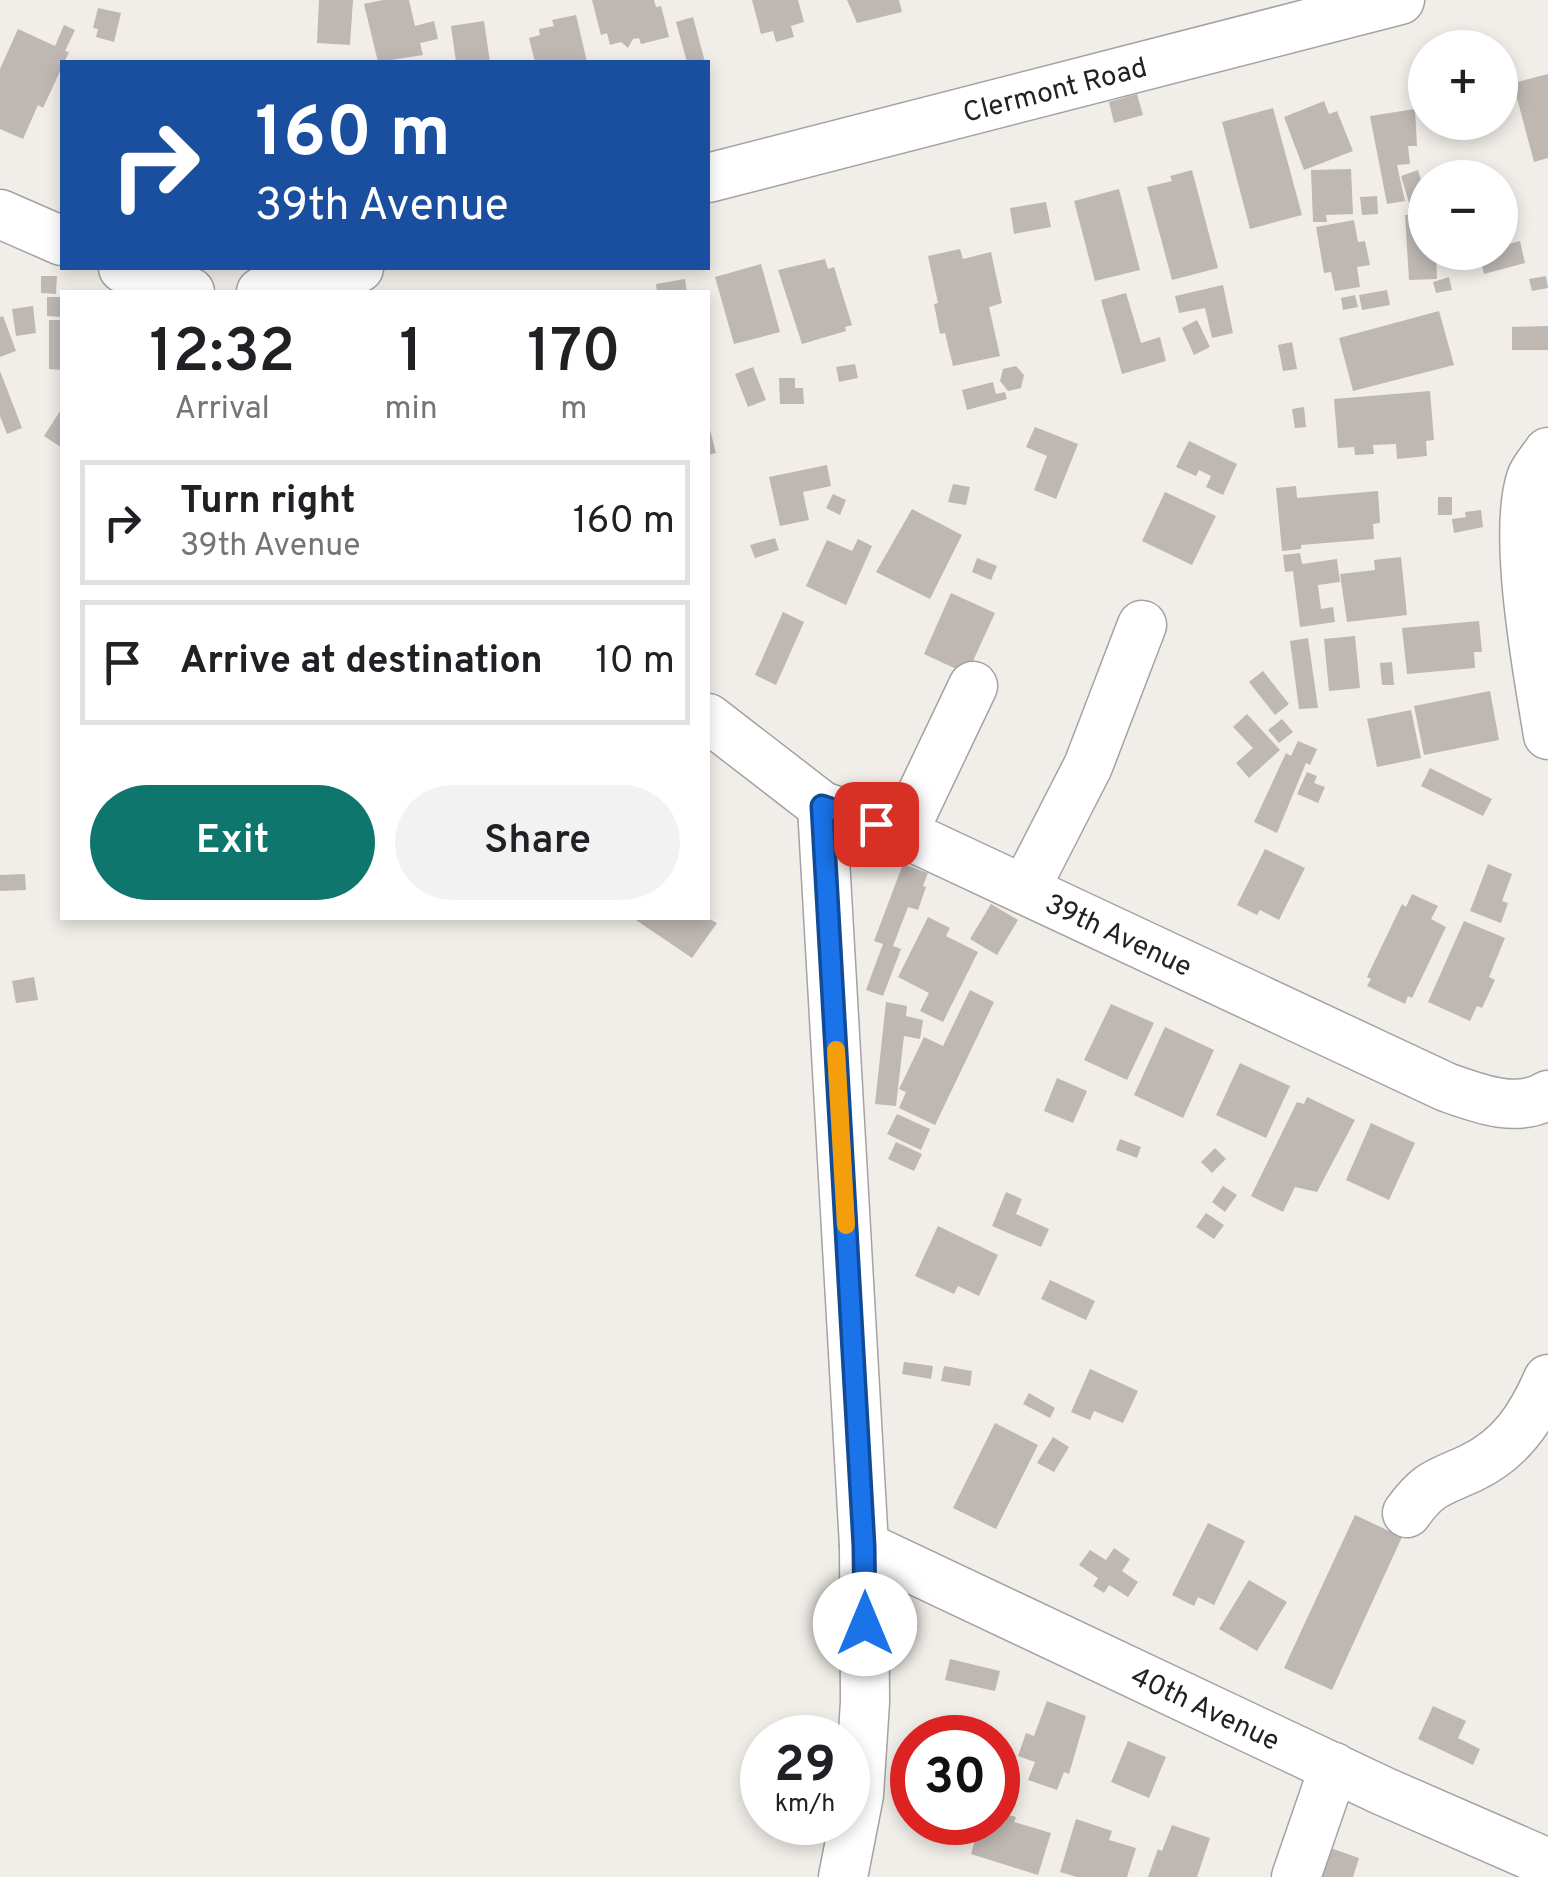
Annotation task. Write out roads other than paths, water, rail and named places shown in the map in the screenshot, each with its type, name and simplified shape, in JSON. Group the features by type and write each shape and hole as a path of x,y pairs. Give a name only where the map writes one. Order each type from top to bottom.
{"street":[{"name":"Clermont Road","path":"710,177 1400,0"},
{"path":"0,214 60,240"},
{"path":"129,270 184,290"},
{"path":"269,290 352,270"},
{"path":"1548,452 1531,477 1524,533 1548,735"},
{"path":"1026,889 1088,766 1142,624"},
{"path":"903,833 972,686"},
{"name":"39th Avenue","path":"710,720 822,806 903,833 1446,1087 1479,1099 1536,1110"},
{"path":"822,806 864,1546 862,1758 843,1877"},
{"path":"1407,1514 1420,1495 1441,1478 1472,1467 1524,1427 1548,1379"},
{"name":"40th Avenue","path":"864,1546 1548,1863"},
{"path":"1296,1877 1334,1767"}]}
